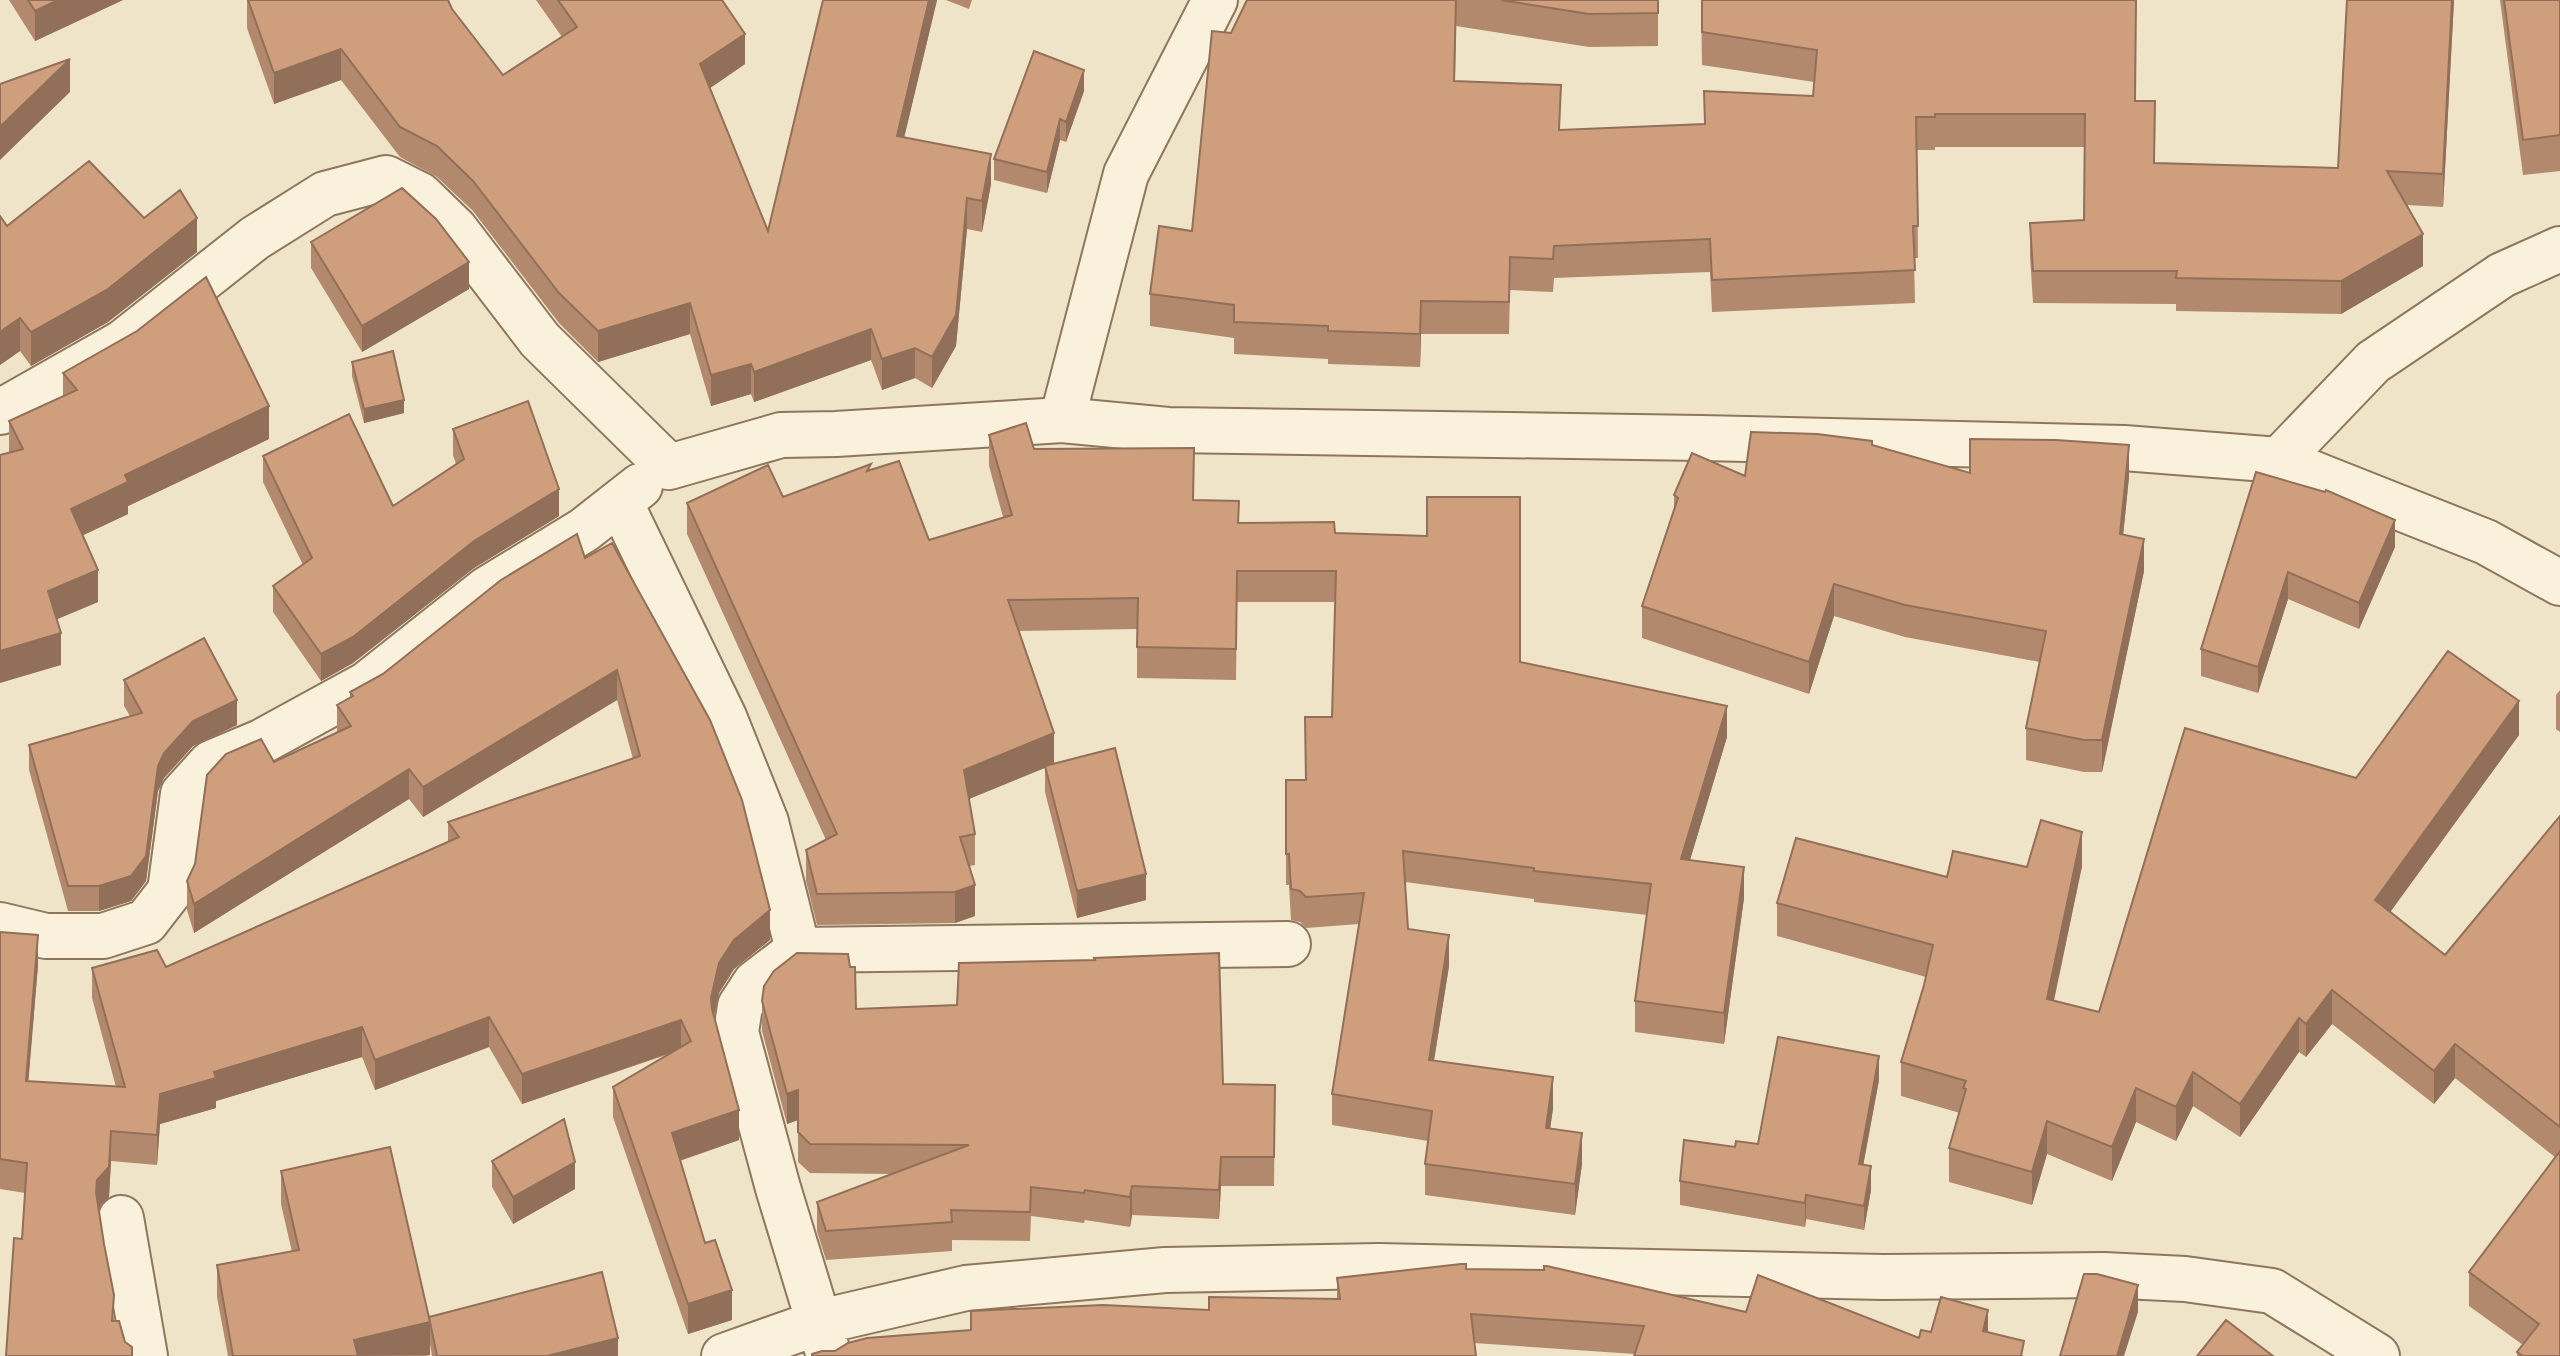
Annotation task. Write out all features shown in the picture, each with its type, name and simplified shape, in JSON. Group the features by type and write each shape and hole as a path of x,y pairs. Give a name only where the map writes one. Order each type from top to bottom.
{"street":[{"path":"1062,420 1126,174 1215,0"},
{"path":"0,412 122,343 255,238 325,194 386,178 420,195 455,229 540,340 669,467"},
{"path":"2279,460 2373,362 2502,275 2560,249"},
{"path":"0,925 46,936 103,936 146,922 170,891 183,794 211,763 261,742 367,684 487,589 584,530 653,476 669,467 781,435 1062,420 1168,430 2124,448 2279,460 2486,542 2560,583"},
{"path":"620,502 724,717 766,822 798,950"},
{"path":"824,1339 778,1188 736,1032 740,1006 755,983 798,950 1288,944"},
{"path":"121,1218 145,1356"},
{"path":"724,1356 824,1339 966,1288 1165,1270 1379,1266 1883,1277 2104,1275 2185,1279 2272,1291 2377,1356"}],"building":[{"path":"28,0 58,0 35,11"},
{"path":"248,0 448,0 503,75 577,27 558,0 722,0 745,34 700,64 768,231 823,0 929,0 897,136 991,154 982,201 967,198 956,315 932,357 915,348 882,359 871,329 754,372 751,364 711,375 690,303 598,331 559,293 473,181 437,146 400,127 341,49 274,73"},
{"path":"1247,0 1456,0 1454,81 1561,85 1559,130 1705,124 1704,91 1813,96 1817,50 1702,32 1702,0 2136,0 2135,101 2155,101 2154,163 2338,168 2347,0 2452,0 2443,174 2387,171 2423,234 2341,281 2176,278 2177,271 2033,271 2030,223 2084,220 2085,114 1935,114 1935,117 1916,117 1918,226 1913,226 1915,270 1712,280 1710,239 1554,246 1553,259 1510,257 1509,302 1421,301 1420,334 1328,331 1328,326 1234,322 1234,305 1150,294 1159,226 1192,231 1212,31 1231,33"},
{"path":"1501,0 1658,0 1658,13 1589,14"},
{"path":"2504,0 2560,0 2560,135 2523,140"},
{"path":"1034,51 1084,70 1066,122 1060,119 1047,172 994,159"},
{"path":"70,59 0,127 0,84"},
{"path":"89,161 144,218 180,190 197,218 108,289 31,332 20,318 0,332 0,216 7,226"},
{"path":"402,188 436,219 469,262 362,326 311,242"},
{"path":"206,277 269,406 125,475 128,482 71,509 98,570 48,591 61,633 0,651 0,455 23,449 9,421 77,390 63,373 137,331"},
{"path":"393,351 404,400 364,409 352,362"},
{"path":"528,401 559,489 474,541 353,637 321,654 273,586 312,558 263,456 349,414 393,506 464,459 453,429"},
{"path":"1026,423 1034,449 1194,448 1193,500 1239,501 1238,523 1334,522 1335,533 1427,536 1427,497 1520,497 1520,662 1727,706 1681,859 1744,867 1724,1013 1635,1001 1651,884 1534,871 1534,868 1403,851 1408,929 1449,935 1429,1060 1553,1077 1546,1128 1582,1133 1575,1184 1425,1164 1432,1111 1332,1094 1364,893 1306,897 1300,891 1291,889 1289,854 1286,854 1286,780 1306,780 1305,717 1332,717 1336,571 1237,571 1236,649 1137,647 1138,598 1008,600 1054,733 964,770 975,834 960,837 975,885 955,892 817,894 806,850 837,834 687,503 768,465 783,497 871,464 867,471 899,461 929,540 1012,515 989,435"},
{"path":"1751,432 1817,434 1872,441 1872,445 1970,473 1970,439 2129,445 2120,534 2144,539 2102,740 2084,740 2026,728 2046,631 1905,605 1834,584 1809,662 1642,606 1678,498 1674,495 1692,453 1745,476"},
{"path":"2256,472 2326,490 2395,520 2359,603 2288,572 2258,667 2201,649"},
{"path":"577,534 585,558 612,543 710,720 742,800 770,910 734,940 719,963 711,998 739,1110 672,1133 705,1243 715,1240 732,1290 688,1304 613,1087 691,1041 681,1020 522,1074 489,1017 375,1060 362,1027 214,1072 216,1078 160,1094 157,1135 111,1131 109,1167 97,1180 96,1192 114,1295 112,1321 119,1321 125,1342 132,1347 132,1356 6,1356 14,1238 22,1239 27,1163 0,1159 0,932 38,935 26,1081 125,1087 92,968 157,950 166,967 459,837 448,822 640,756 617,670 423,787 409,769 194,904 187,881 195,864 207,775 226,754 261,739 274,762 351,726 337,705 353,696 350,692 383,674 501,580"},
{"path":"204,638 237,700 193,721 164,753 158,766 146,856 131,876 99,886 68,886 29,745 142,713 124,680"},
{"path":"2448,651 2519,701 2375,900 2445,955 2560,816 2560,1127 2455,1044 2434,1071 2332,990 2306,1024 2299,1018 2240,1104 2193,1072 2176,1107 2136,1088 2112,1147 2047,1121 2032,1172 1949,1148 1966,1081 1901,1062 1933,945 1777,903 1796,838 1947,877 1953,851 2027,867 2041,820 2082,832 2047,999 2099,1012 2185,728 2356,778"},
{"path":"1115,748 1146,874 1077,891 1045,766"},
{"path":"797,953 848,954 850,967 855,967 856,1009 957,1005 959,963 1219,953 1223,1084 1275,1085 1274,1157 1221,1157 1219,1190 1132,1186 1130,1197 1085,1190 1084,1193 1031,1187 1030,1212 951,1210 952,1222 826,1231 817,1202 969,1145 810,1144 798,1132 798,1090 787,1094 762,1001 764,986 774,971"},
{"path":"1778,1037 1879,1056 1859,1164 1871,1166 1864,1206 1806,1195 1805,1203 1680,1181 1684,1140 1735,1147 1736,1141 1758,1144"},
{"path":"564,1119 575,1162 513,1197 492,1161"},
{"path":"390,1147 430,1322 354,1340 358,1356 233,1356 217,1265 299,1250 281,1171"},
{"path":"2560,1151 2560,1356 2523,1356 2517,1352 2539,1324 2469,1272"},
{"path":"1466,1264 1466,1269 1544,1270 1547,1266 1746,1312 1758,1275 1919,1338 1921,1330 1931,1332 1941,1297 1988,1310 1983,1331 2024,1341 2021,1356 1634,1356 1644,1326 1471,1314 1476,1356 812,1356 822,1351 835,1351 848,1343 867,1338 971,1330 971,1311 1103,1305 1209,1310 1209,1297 1340,1299 1337,1278"},
{"path":"602,1272 618,1338 547,1356 437,1356 429,1317"},
{"path":"2084,1274 2097,1274 2138,1285 2117,1356 2060,1356"},
{"path":"2226,1320 2273,1356 2197,1356"}]}
